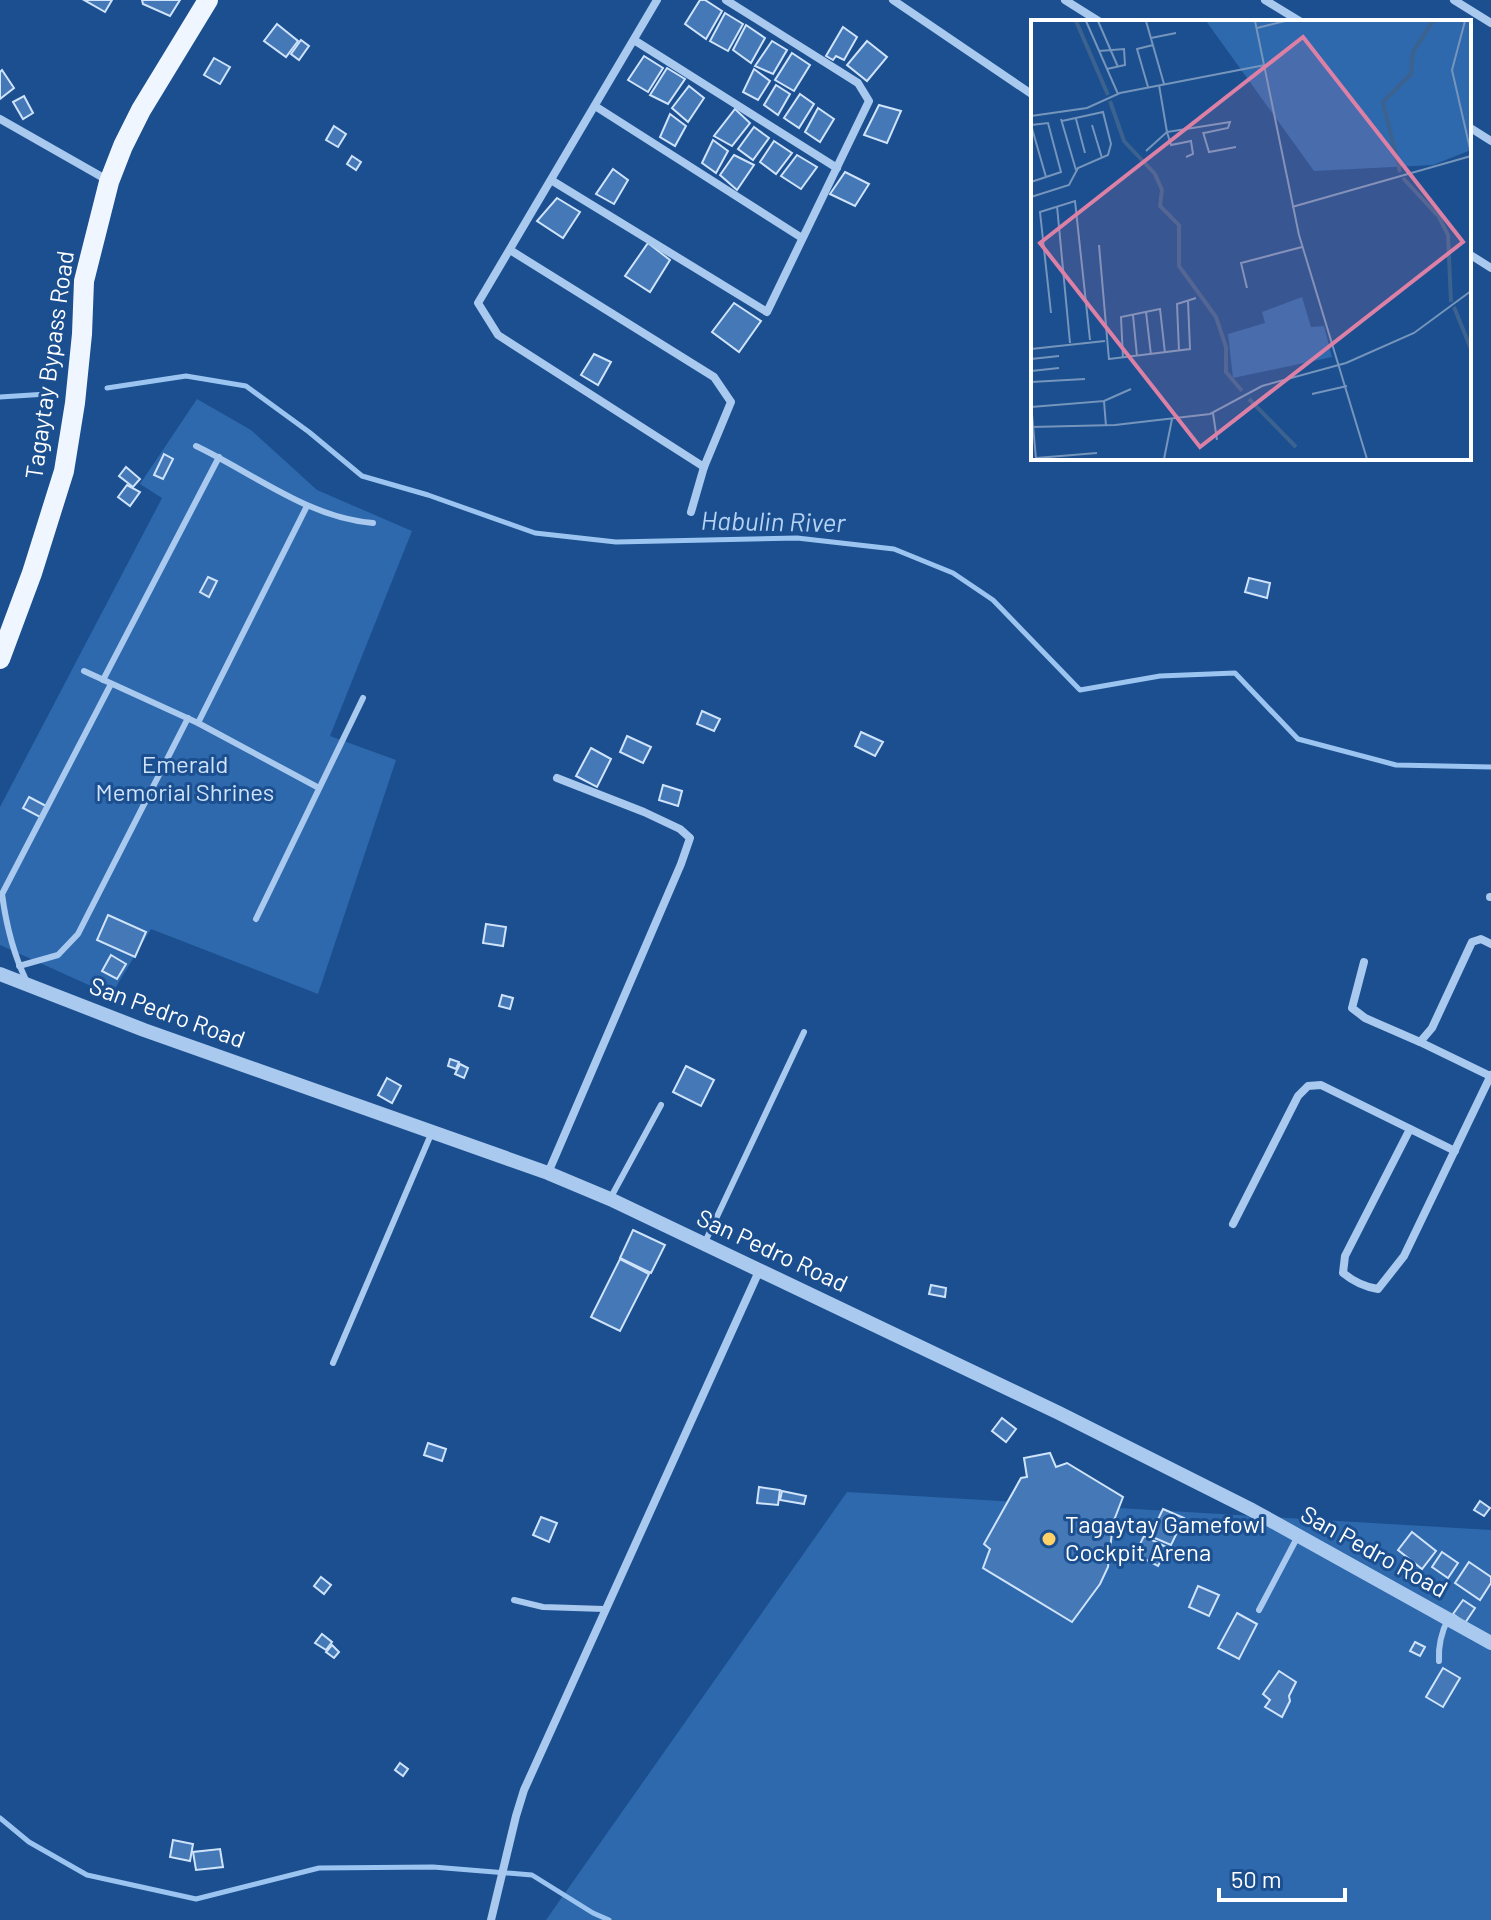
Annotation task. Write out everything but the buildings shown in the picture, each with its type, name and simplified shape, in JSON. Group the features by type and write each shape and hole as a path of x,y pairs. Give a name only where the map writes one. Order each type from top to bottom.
{"main road":[{"name":"Tagaytay Bypass Road","path":"0,659 36,561 64,471 75,403 84,281 109,182 141,110 208,0"}],"street":[{"path":"657,0 478,303 498,335 704,467"},
{"path":"551,180 767,312 869,101 858,83 726,0"},
{"path":"893,0 1031,94"},
{"path":"1065,0 1097,20"},
{"path":"1265,0 1298,20"},
{"path":"1454,0 1491,23"},
{"path":"634,40 837,168"},
{"path":"595,106 802,238"},
{"path":"0,119 109,182"},
{"path":"1471,128 1491,141"},
{"path":"510,250 714,377 731,402 704,467 691,512"},
{"path":"1471,255 1491,268"},
{"path":"548,1173 690,838 680,829 656,818 557,778"},
{"path":"1420,1042 1432,1028 1472,942 1481,939 1491,944"},
{"path":"1364,962 1352,1008 1365,1018 1491,1075 1404,1256 1378,1289 1367,1287 1343,1273 1345,1256 1410,1129"},
{"name":"San Pedro Road","path":"0,974 144,1030 548,1173 610,1199 1059,1413 1252,1510 1491,1643"},
{"path":"1233,1224 1298,1096 1308,1086 1321,1085 1455,1151"},
{"path":"491,1920 524,1790 760,1269"}],"lane":[{"path":"196,446 307,506 353,522 373,523"},
{"path":"103,680 219,457"},
{"path":"198,723 307,506"},
{"path":"84,671 188,718 319,788"},
{"path":"27,984 6,925 2,894 111,684"},
{"path":"256,919 363,698"},
{"path":"19,966 58,955 78,934 188,718"},
{"path":"704,1243 804,1032"},
{"path":"610,1199 661,1105"},
{"path":"333,1363 432,1132"},
{"path":"1259,1610 1299,1536"},
{"path":"514,1600 543,1607 604,1609"},
{"path":"1439,1661 1438,1646 1448,1619"}],"green space":[{"name":"Emerald Memorial Shrines","path":"197,399 251,430 317,490 412,531 330,736 396,760 318,994 151,929 111,995 0,945 0,807 162,498 140,484"},
{"path":"847,1492 1491,1530 1491,1920 546,1920"}],"waterway":[{"name":"Habulin River","path":"107,388 186,376 246,386 362,476 428,495 535,533 616,542 797,538 894,549 953,573 993,600 1080,690 1160,676 1235,673 1298,739 1396,765 1491,767"},
{"name":"Habulin River","path":"0,397 47,394"},
{"path":"0,1818 29,1842 87,1875 196,1899 319,1868 433,1867 532,1875 609,1920"}],"place":[{"name":"Tagaytay Gamefowl Cockpit Arena","path":"1049,1539"}]}
